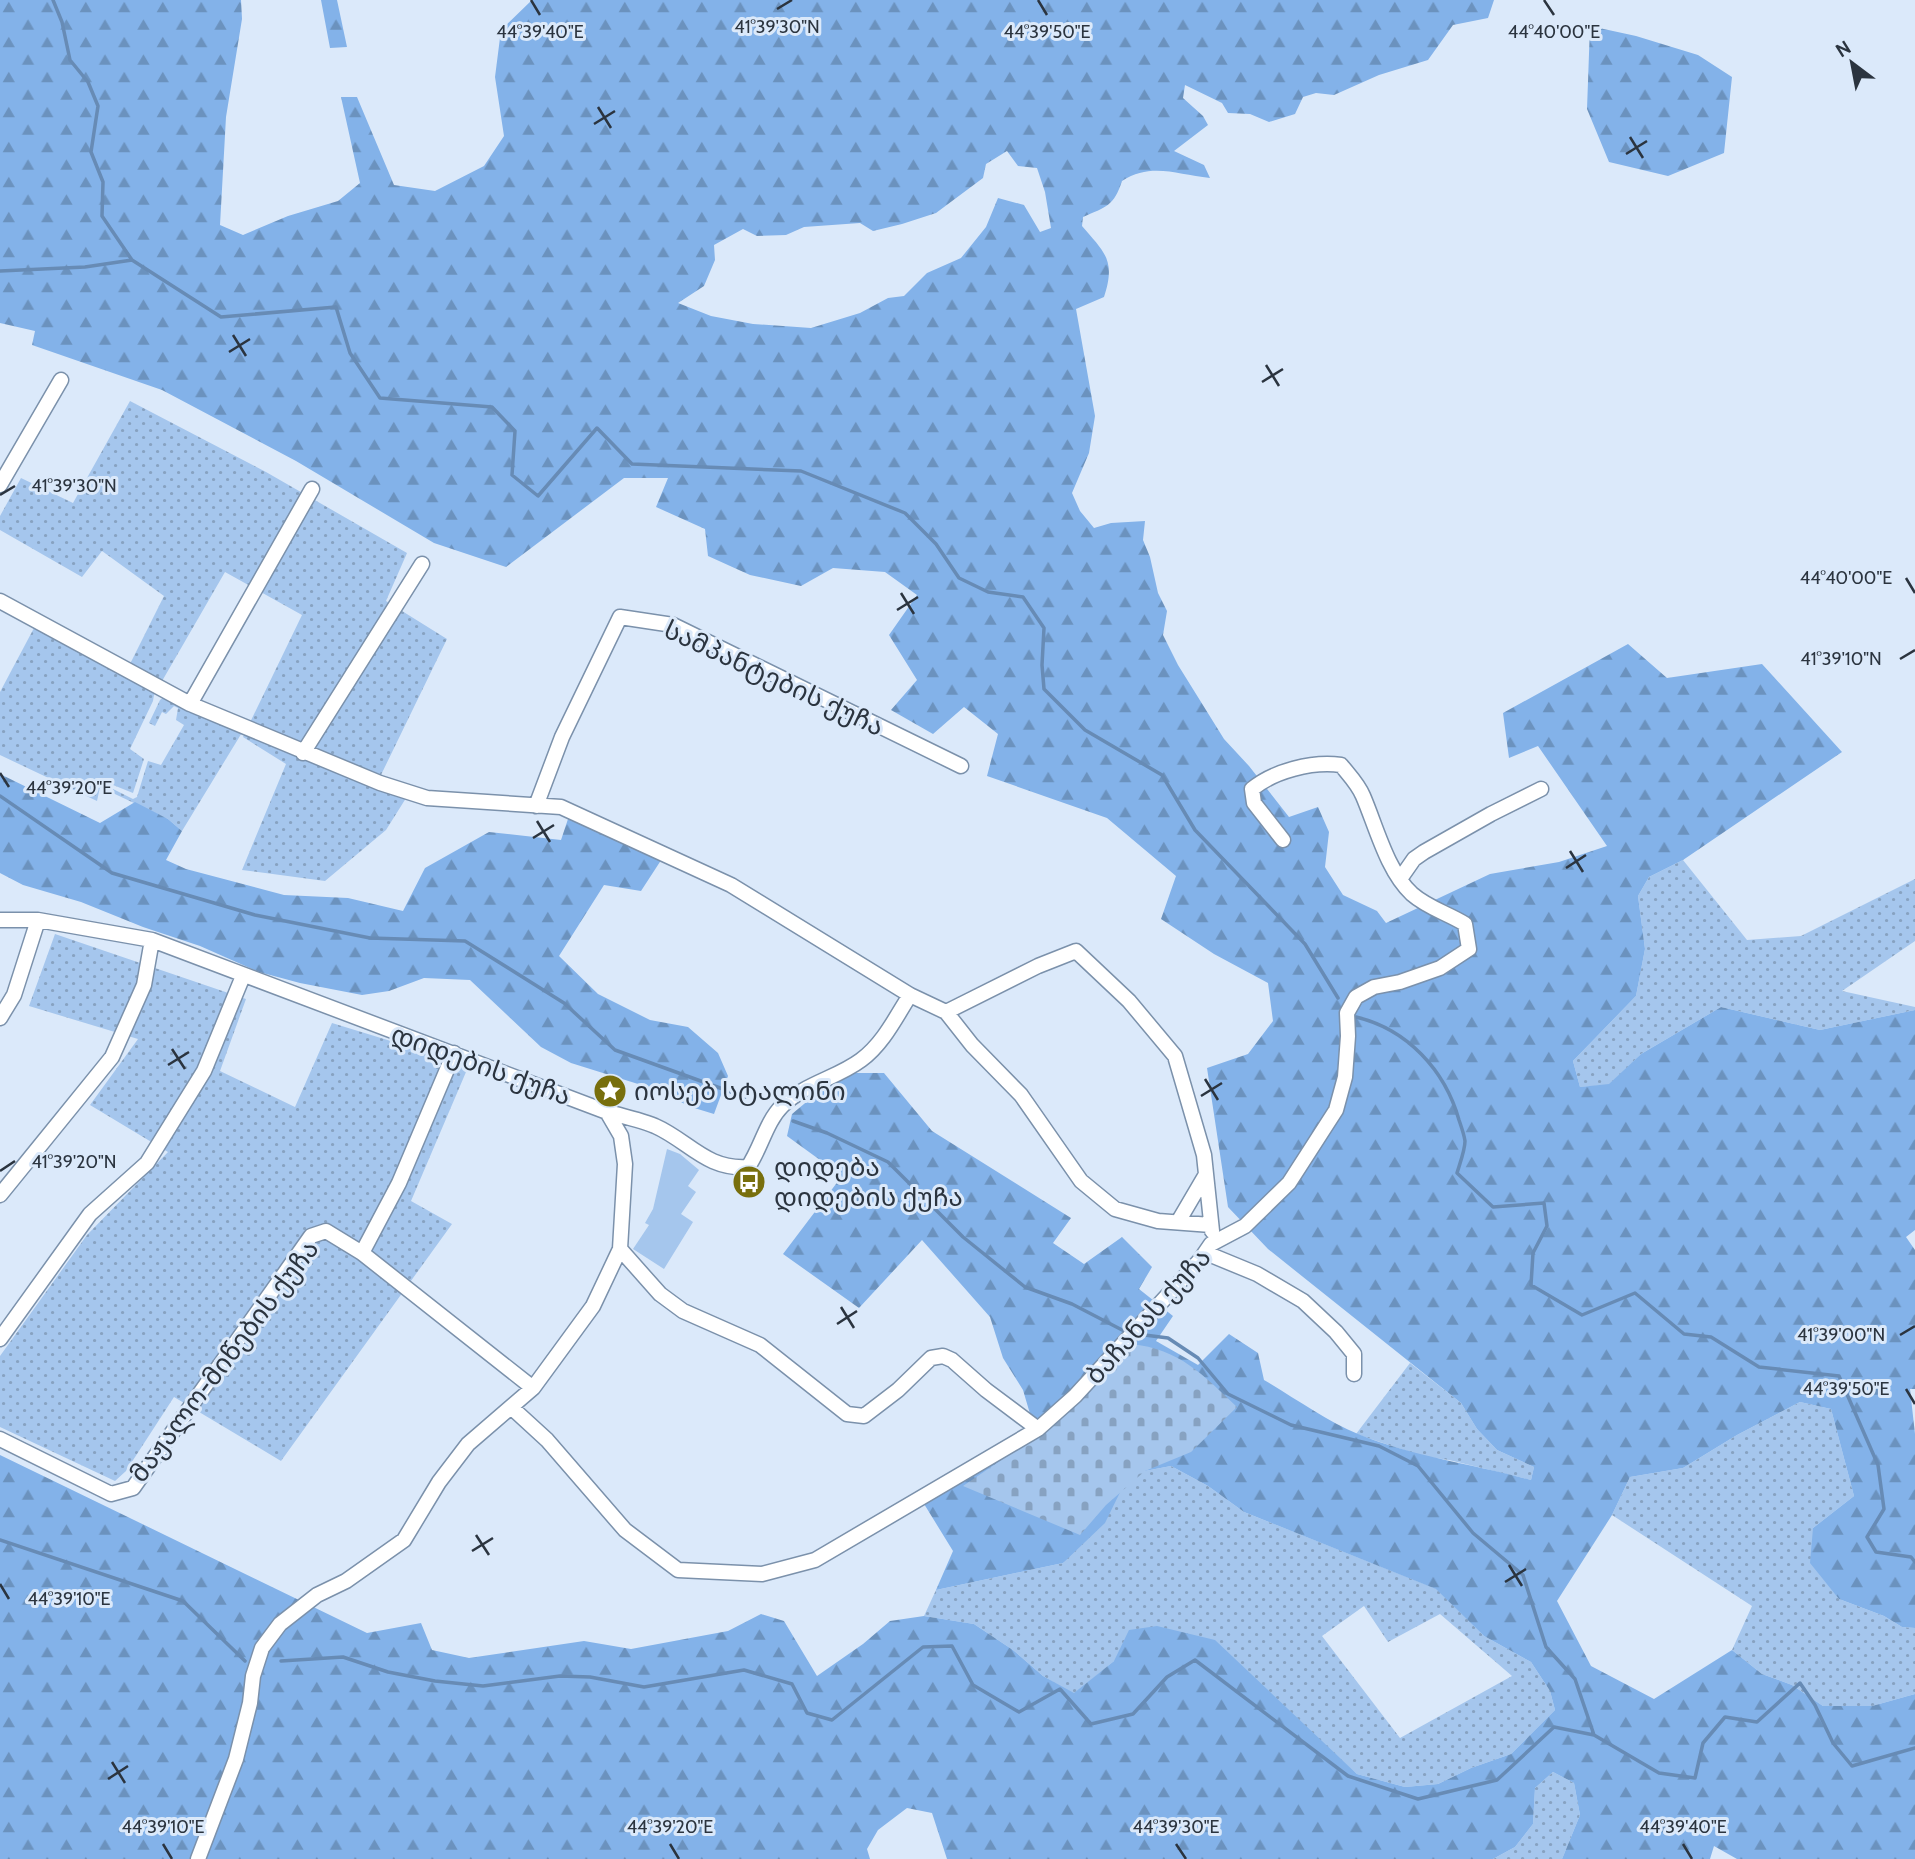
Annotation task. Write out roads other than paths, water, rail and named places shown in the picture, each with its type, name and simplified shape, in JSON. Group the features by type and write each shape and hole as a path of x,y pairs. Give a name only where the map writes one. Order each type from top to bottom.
{"street":[{"path":"0,485 61,380"},
{"path":"191,704 312,489"},
{"path":"303,753 422,564"},
{"path":"0,601 191,704 380,783 427,797 561,807 731,885 910,995 946,1013 972,1045 1021,1095 1081,1181 1115,1209 1158,1222 1211,1225"},
{"name":"სამპანტების ქუჩა","path":"536,806 562,737 620,617 673,625 961,766"},
{"name":"ბაჩანას ქუჩა","path":"512,1408 547,1440 625,1530 678,1570 761,1574 816,1560 1038,1429 1075,1396 1209,1248 1245,1226 1289,1183 1336,1110 1345,1077 1347,1013 1356,997 1374,986 1400,982 1440,968 1469,948 1465,924 1434,909 1411,893 1400,879 1357,785 1341,765 1321,762 1263,780 1252,789 1254,803 1283,840"},
{"path":"1400,879 1414,859 1424,852 1541,789"},
{"name":"დიდების ქუჩა","path":"0,920 38,920 152,940 607,1112 655,1126 729,1168 748,1167 758,1153 780,1107 798,1093 861,1060 879,1043 910,995"},
{"path":"0,1018 13,995 38,920"},
{"path":"0,1195 112,1057 144,985 152,940"},
{"path":"946,1013 1038,966 1076,951 1129,1001 1175,1056 1204,1155 1211,1225 1209,1248 1303,1301 1336,1332 1354,1354 1354,1374"},
{"path":"0,1339 90,1214 147,1163 204,1071 243,976"},
{"path":"362,1253 399,1183 454,1053"},
{"path":"198,1859 236,1759 250,1703 253,1676 262,1648 280,1624 317,1595 346,1581 404,1540 418,1521 439,1482 468,1444 533,1388 593,1306 620,1249 625,1164 621,1136 607,1112"},
{"path":"1178,1222 1205,1175"},
{"name":"მაჟალო-მიწების ქუჩა","path":"0,1439 111,1494 133,1488 311,1236 326,1231 362,1253 533,1388"},
{"path":"620,1249 660,1294 683,1311 760,1345 846,1414 864,1416 898,1390 931,1358 943,1356 952,1360 986,1390 1038,1429"}],"waterway":[{"path":"53,0 62,22 70,60 88,82 98,106 91,152 103,182 102,216 132,260 221,317 336,307 350,353 380,398 492,407 515,431 512,475 538,496 597,428 632,464 801,471 905,513 936,544 959,578 988,592 1023,597 1044,628 1044,689 1085,730 1162,775 1195,830 1305,944 1338,998"},
{"path":"0,271 85,267 132,260"},
{"path":"0,796 112,873 255,915 370,938 465,941 564,1003 615,1050 745,1097"},
{"path":"1356,1017 1392,1031 1407,1042 1421,1054 1444,1084 1453,1102 1465,1141 1457,1173 1493,1207 1544,1203 1547,1226 1533,1253 1531,1285 1582,1315 1635,1293 1684,1334 1711,1337 1759,1367 1839,1376 1878,1465 1884,1509 1867,1537 1876,1552 1911,1557 1915,1562"},
{"path":"793,1121 827,1133 888,1162 963,1237 1025,1287 1072,1304 1126,1332"},
{"path":"1137,1334 1168,1338 1198,1358 1228,1394 1291,1425 1379,1446 1418,1466 1473,1533 1523,1575 1546,1647 1575,1679 1594,1735"},
{"path":"0,1540 183,1601 245,1661"},
{"path":"281,1661 343,1657 388,1672 483,1686 560,1676 590,1677 644,1687 744,1670 792,1684 807,1713 832,1720 923,1647 952,1646 973,1685 1019,1712 1060,1689 1091,1724 1133,1714 1167,1677 1195,1660 1348,1776 1418,1799 1497,1780 1554,1727 1594,1735 1659,1773 1695,1778 1703,1743 1725,1717 1757,1722 1800,1683 1815,1705 1833,1743 1852,1766 1915,1748"}],"place":[{"name":"იოსებ სტალინი","path":"610,1091"},
{"name":"დიდება დიდების ქუჩა","path":"749,1182"}]}
